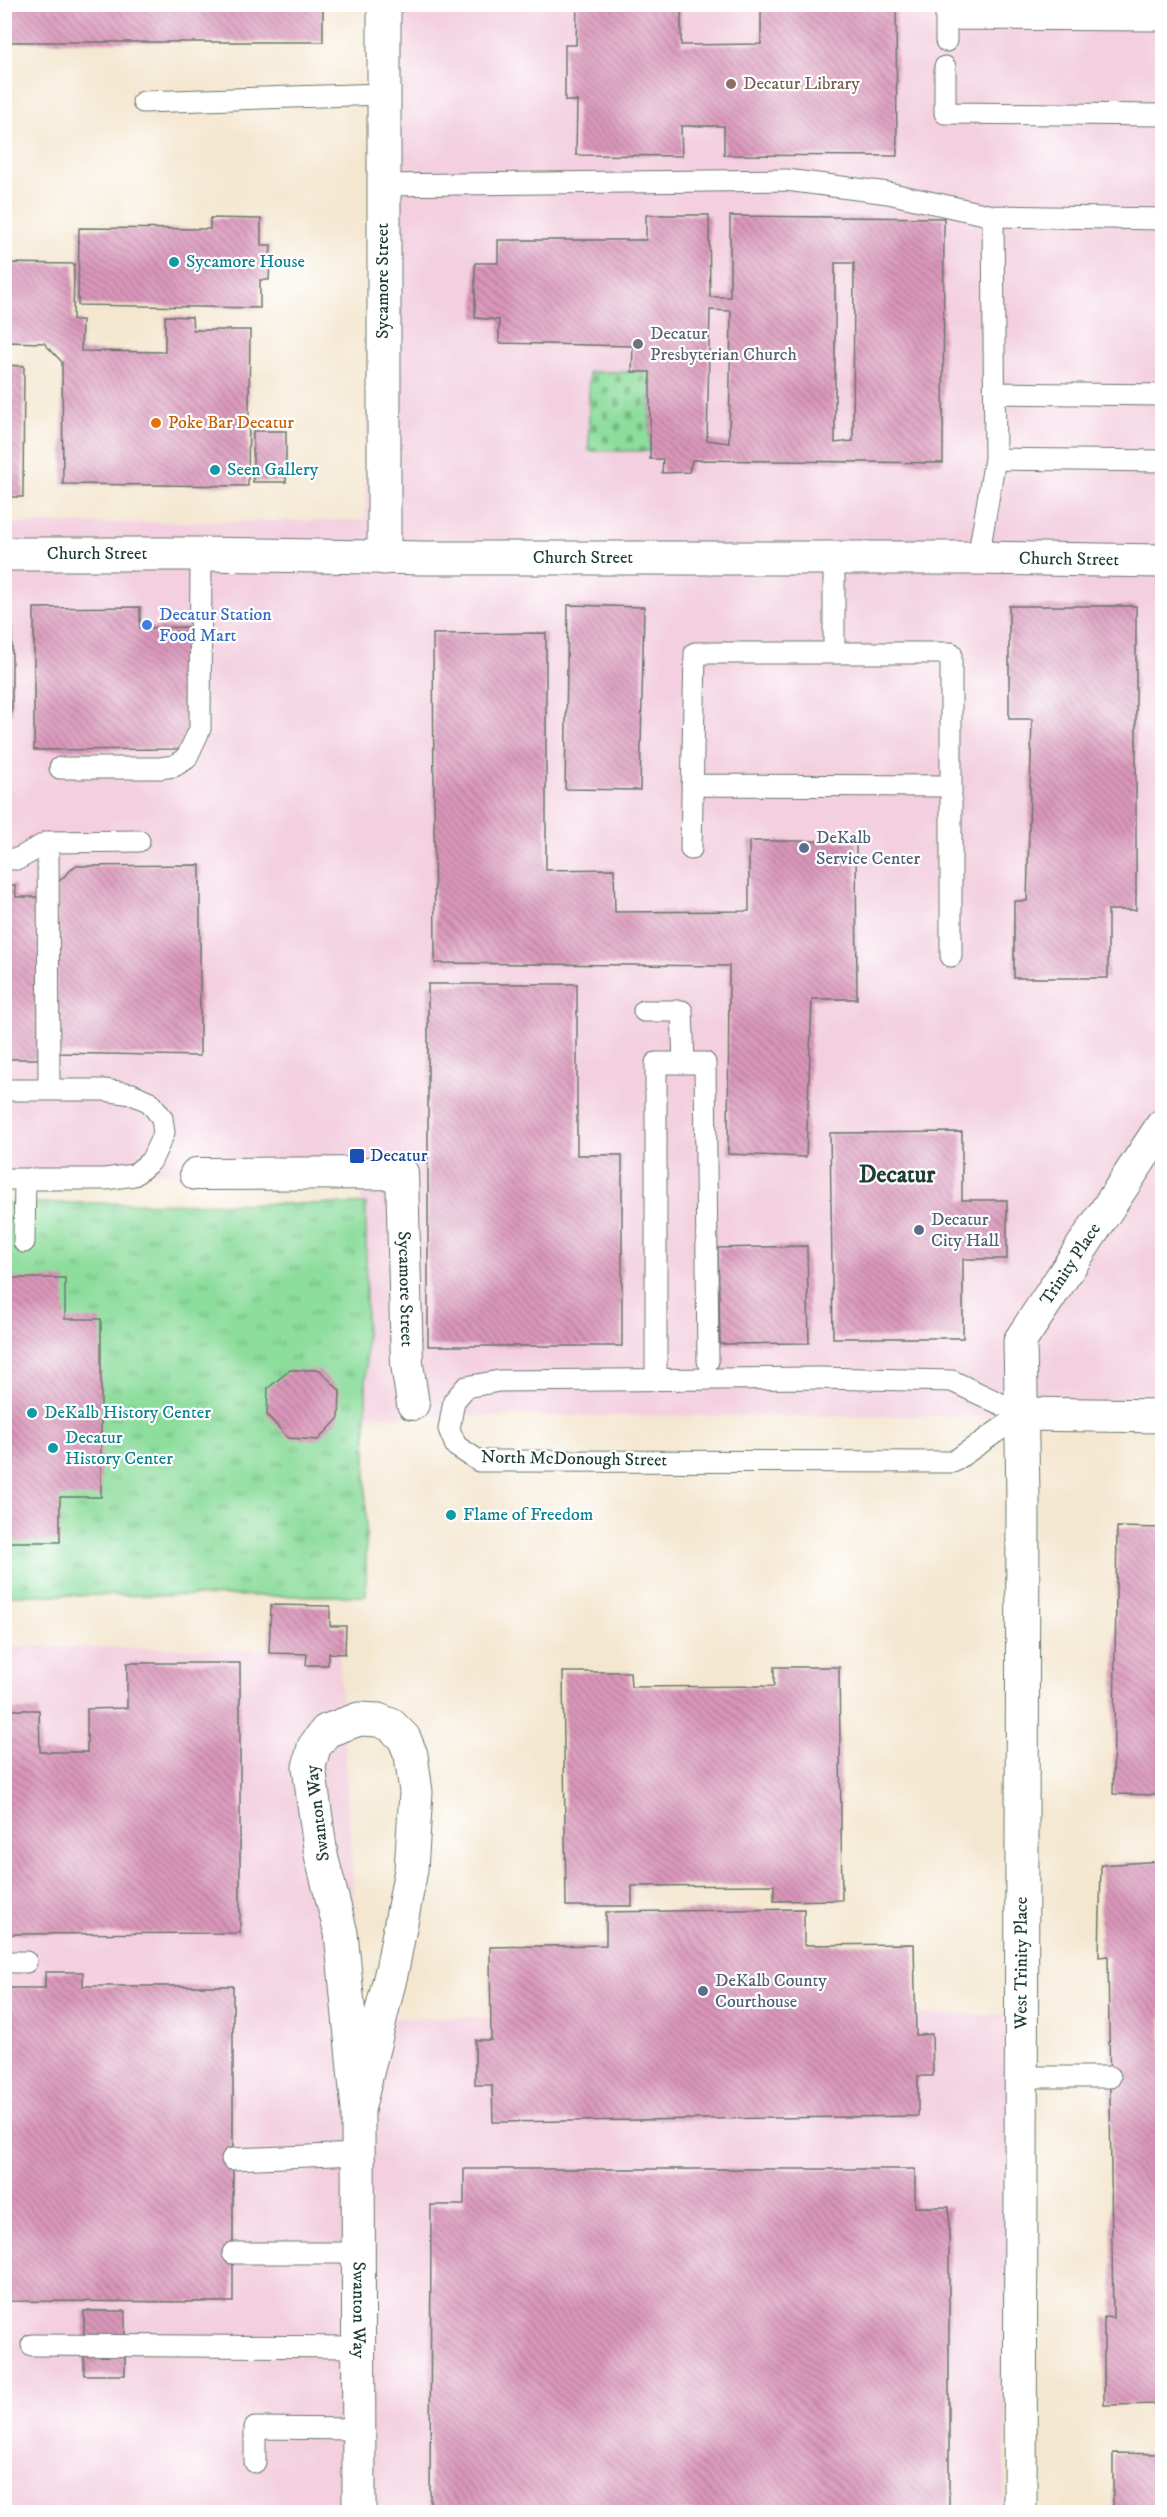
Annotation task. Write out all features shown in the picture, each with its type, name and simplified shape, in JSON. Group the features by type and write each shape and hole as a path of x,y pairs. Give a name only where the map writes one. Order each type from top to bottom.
{"street":[{"name":"Sycamore Street","path":"384,4 384,558"},
{"name":"Church Street","path":"4,554 201,554 384,558 978,558 1162,561"},
{"name":"Trinity Place","path":"1022,1414 1020,1341 1162,1126"},
{"name":"Sycamore Street","path":"196,1174 402,1173 407,1364 413,1404"},
{"name":"North McDonough Street","path":"1022,1414 1162,1416"},
{"name":"West Trinity Place","path":"1020,2512 1022,1414"},
{"name":"Swanton Way","path":"358,2110 392,1970 411,1870 416,1792 411,1755 404,1738 391,1725 378,1720 359,1719 326,1731 314,1747 309,1767 321,1855 341,1933 358,2110 359,2512"}],"lane":[{"path":"946,41 946,12 998,12 1162,20"},
{"path":"945,67 945,113 1162,115"},
{"path":"143,102 383,94"},
{"path":"383,185 786,180 888,193 993,216 1162,219"},
{"path":"978,558 996,459 993,216"},
{"path":"995,393 1162,395"},
{"path":"996,459 1162,461"},
{"path":"60,768 160,768 174,766 186,759 200,729 201,554"},
{"path":"834,559 834,653"},
{"path":"691,849 694,653 951,653 951,956"},
{"path":"692,785 951,786"},
{"path":"4,859 18,858 48,842 139,840"},
{"path":"48,842 50,1090"},
{"path":"644,1011 682,1011 684,1063"},
{"path":"657,1379 656,1063 705,1063 708,1361"},
{"path":"4,1090 104,1090 132,1094 150,1102 162,1118 164,1133 151,1161 134,1175 105,1179 15,1179 24,1242"},
{"name":"North McDonough Street","path":"819,1378 952,1381 1022,1414 953,1462 479,1461 456,1446 449,1430 454,1401 466,1387 499,1381 819,1378"},
{"path":"4,1962 26,1962"},
{"path":"1022,2077 1110,2077"},
{"path":"232,2159 358,2154"},
{"path":"233,2253 357,2253"},
{"path":"32,2345 357,2346"},
{"path":"255,2462 255,2428 357,2428"}],"shaded area":[{"path":"373,5 1162,5 1162,1416 361,1416 360,1170 5,1173 4,524 365,520"},
{"path":"5,1646 339,1651 361,2018 1014,2014 1004,2512 5,2512"}],"green space":[{"path":"589,372 650,372 650,451 589,451"},
{"path":"5,1203 366,1204 366,1596 5,1595"}],"building":[{"path":"4,4 323,4 323,42 4,42"},
{"name":"Decatur Library","path":"577,4 681,4 681,45 761,44 761,4 896,4 897,156 724,155 724,126 681,126 682,156 576,155 577,101 565,101 565,45 576,45"},
{"name":"Decatur Presbyterian Church","path":"646,215 709,215 710,297 730,297 730,216 944,218 943,463 692,460 689,472 662,473 663,459 650,459 650,372 632,372 633,346 499,343 499,320 475,318 475,263 498,263 498,240 646,240","holes":["835,263 854,263 853,441 835,443","710,310 731,311 729,443 707,440"]},
{"name":"Sycamore House","path":"210,218 261,219 261,245 271,245 269,280 260,280 260,308 78,305 79,228 210,229"},
{"name":"Poke Bar Decatur","path":"4,263 74,264 73,320 82,320 81,351 165,352 165,316 192,317 193,330 250,330 248,486 63,484 62,362 44,343 4,342"},
{"path":"4,365 24,366 23,497 4,497"},
{"path":"253,431 286,431 286,482 253,482"},
{"path":"568,605 644,607 640,790 565,789"},
{"path":"1009,606 1136,606 1136,910 1108,910 1108,978 1014,978 1014,901 1027,901 1032,719 1009,719"},
{"path":"140,607 140,628 192,627 191,727 179,749 34,750 34,608"},
{"path":"4,627 12,627 12,713 4,713"},
{"path":"546,633 546,870 614,869 615,912 749,911 749,841 856,841 857,999 812,999 806,1157 728,1154 729,966 435,963 433,634"},
{"path":"1161,825 1162,919 1158,919"},
{"path":"200,865 200,1056 57,1053 56,884 75,866"},
{"path":"4,885 15,885 16,897 39,897 40,1059 4,1059"},
{"path":"428,984 577,984 577,1155 622,1155 622,1346 428,1346"},
{"name":"Decatur City Hall","path":"962,1132 962,1200 1007,1200 1007,1259 963,1259 963,1338 833,1338 830,1133"},
{"path":"807,1246 809,1343 720,1344 718,1248"},
{"name":"Decatur History Center","path":"4,1278 65,1278 65,1319 101,1319 101,1497 60,1497 60,1542 4,1542"},
{"path":"290,1370 320,1370 340,1391 339,1418 318,1440 288,1438 267,1415 268,1388"},
{"path":"1117,1527 1162,1528 1162,1795 1113,1794"},
{"path":"271,1605 330,1606 330,1626 346,1626 345,1654 329,1653 328,1665 306,1665 307,1654 269,1653"},
{"path":"127,1663 240,1663 240,1933 4,1934 4,1710 39,1710 40,1752 87,1752 87,1709 127,1708"},
{"path":"774,1667 839,1667 842,1900 774,1901 774,1885 632,1886 632,1906 566,1906 563,1672 630,1672 631,1687 774,1686"},
{"path":"1162,1861 1162,2404 1104,2405 1104,2317 1113,2318 1108,1956 1099,1957 1101,1865"},
{"name":"DeKalb County Courthouse","path":"804,1909 804,1945 914,1944 916,2035 932,2034 933,2076 918,2076 918,2116 493,2122 492,2085 475,2085 475,2040 491,2040 490,1947 606,1945 606,1912"},
{"path":"45,1972 83,1972 83,1986 233,1986 233,2302 5,2301 5,1988 45,1988"},
{"path":"464,2169 915,2169 915,2207 949,2207 949,2512 430,2512 431,2205 464,2205"},
{"path":"84,2311 125,2311 125,2375 84,2375"},
{"path":"1113,2453 1162,2454 1162,2512 1113,2512"}],"place":[{"name":"Decatur Library","path":"731,84"},
{"name":"Sycamore House","path":"174,262"},
{"name":"Decatur Presbyterian Church","path":"638,344"},
{"name":"Poke Bar Decatur","path":"156,423"},
{"name":"Seen Gallery","path":"215,470"},
{"name":"Decatur Station Food Mart","path":"147,625"},
{"name":"DeKalb Service Center","path":"804,848"},
{"name":"Decatur","path":"357,1156"},
{"name":"Decatur City Hall","path":"919,1230"},
{"name":"DeKalb History Center","path":"32,1413"},
{"name":"Decatur History Center","path":"53,1448"},
{"name":"Flame of Freedom","path":"451,1515"},
{"name":"DeKalb County Courthouse","path":"703,1991"}],"district":[{"name":"Decatur","path":"897,1175"}]}
